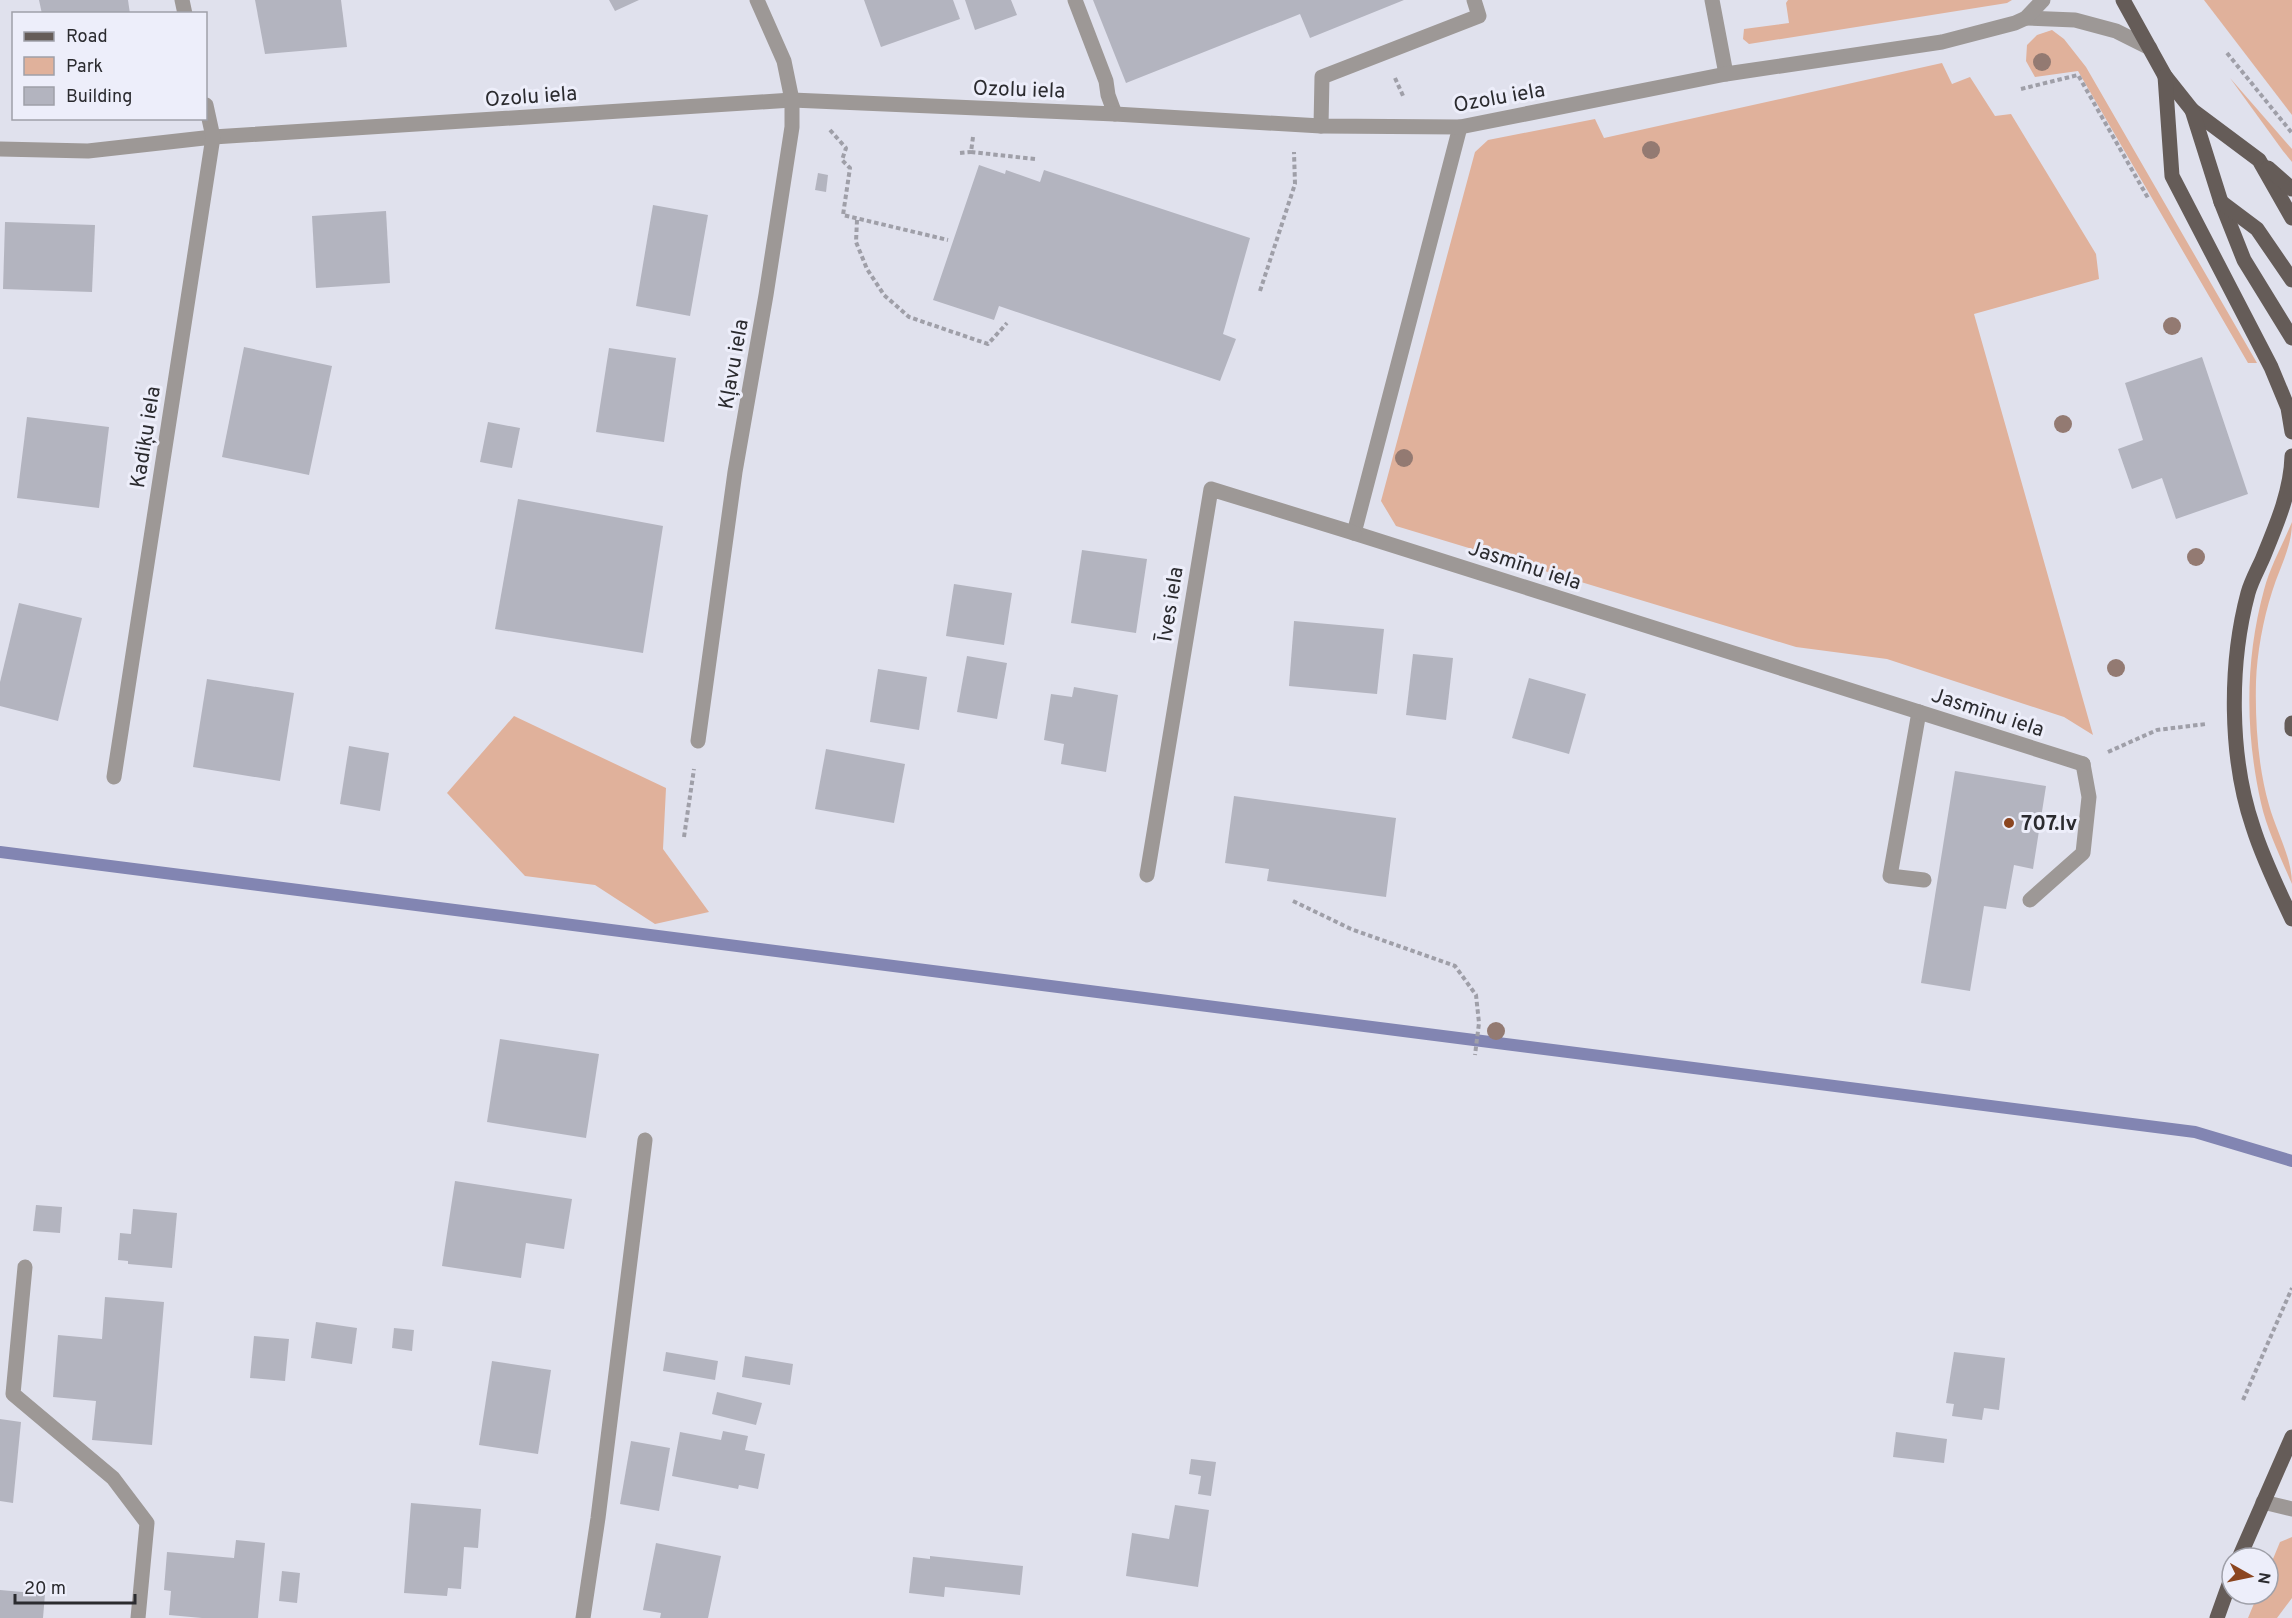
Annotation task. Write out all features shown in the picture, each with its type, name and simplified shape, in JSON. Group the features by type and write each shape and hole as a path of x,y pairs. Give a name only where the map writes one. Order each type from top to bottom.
{"main road":[{"path":"2123,0 2165,76 2192,110 2259,160 2292,189"},
{"path":"2165,76 2172,176 2275,375 2288,408 2292,432"},
{"path":"2192,110 2221,202 2244,260 2292,338"},
{"path":"2259,160 2292,218"},
{"path":"2221,202 2257,229 2292,280"},
{"path":"2292,456 2292,472 2279,520 2248,592 2236,651 2235,718 2240,775 2252,825 2268,868 2292,919"},
{"path":"2292,723 2292,729"},
{"path":"2244,1546 2292,1437"}],"street":[{"name":"Kļavu iela","path":"698,741 735,472 786,175 792,127 792,100 784,61 758,0"},
{"path":"1075,0 1106,81 1115,114"},
{"path":"1322,126 1322,77 1479,16 1474,0"},
{"path":"1712,0 1726,74"},
{"name":"Ozolu iela","path":"0,149 88,151 213,137 792,100 1115,114 1322,126 1460,127 1726,74 1942,42 2016,23 2026,18 2043,0"},
{"name":"Ozolu iela","path":"2026,18 2076,20 2116,31 2150,48"},
{"name":"Kadiķu iela","path":"114,777 213,137 207,110"},
{"path":"1354,533 1460,127"},
{"name":"Īves iela","path":"1148,875 1211,489 1354,533"},
{"name":"Jasmīnu iela","path":"1354,533 2083,764"},
{"path":"1919,712 1890,876 1924,880"},
{"path":"2030,900 2083,853 2089,797 2083,764"},
{"path":"583,1618 598,1518 645,1140"},
{"path":"25,1267 13,1394 113,1478 147,1523 138,1618"},
{"path":"2263,1502 2292,1509"}],"path":[{"path":"2227,53 2292,133"},
{"path":"2021,89 2078,75 2149,200"},
{"path":"827,126 846,148 842,160 850,168 843,216 948,240"},
{"path":"971,152 973,133"},
{"path":"1260,291 1295,184 1294,151"},
{"path":"960,153 971,152 1035,159"},
{"path":"857,220 856,242 867,269 884,295 909,317 988,344 1007,323"},
{"path":"2083,764 2157,730 2209,724"},
{"path":"684,837 698,741"},
{"path":"1293,901 1351,929 1455,966 1476,995 1479,1023 1475,1055"},
{"path":"2243,1400 2292,1288"}],"green space":[{"path":"1788,0 2012,0 2007,3 1749,44 1743,39 1744,29 1789,23 1786,3"},
{"path":"2204,0 2292,0 2292,115"},
{"path":"2052,30 2064,39 2086,67 2257,363 2248,363 2078,71 2035,77 2026,61 2027,45 2037,35"},
{"path":"1942,63 1952,84 1970,77 1995,116 2011,114 2096,254 2099,279 1974,314 2093,735 2064,717 1887,659 1796,647 1396,526 1381,501 1475,152 1488,140 1595,119 1604,138"},
{"path":"2230,78 2292,149 2292,162 2283,151"},
{"path":"2292,522 2288,549 2263,625 2256,697 2262,775 2272,815 2287,854 2292,884 2261,803 2252,750 2249,696 2253,643 2264,590"},
{"path":"514,716 666,788 663,849 709,912 655,924 595,885 525,876 447,793"},
{"path":"2292,1537 2292,1598 2277,1618 2248,1618 2253,1606 2280,1606 2280,1542"}],"building":[{"path":"39,0 128,0 130,12 42,12"},
{"path":"255,0 341,0 347,47 265,54"},
{"path":"609,0 639,0 615,11"},
{"path":"864,0 953,0 960,19 881,47"},
{"path":"965,0 1011,0 1017,15 975,30"},
{"path":"1093,0 1404,0 1310,38 1300,14 1126,83"},
{"path":"979,165 1005,174 1006,170 1040,182 1044,170 1250,238 1223,334 1236,339 1220,381 999,306 994,320 933,300"},
{"path":"818,173 828,175 826,192 815,190"},
{"path":"653,205 708,215 690,316 636,306"},
{"path":"386,211 390,283 316,288 312,216"},
{"path":"5,222 95,225 92,292 3,289"},
{"path":"244,347 332,366 309,475 222,457"},
{"path":"609,348 676,358 664,442 596,432"},
{"path":"2202,357 2248,494 2176,519 2162,478 2132,489 2118,449 2143,440 2125,383"},
{"path":"27,417 109,427 99,508 17,498"},
{"path":"488,422 520,428 512,468 480,462"},
{"path":"518,499 663,526 643,653 495,629"},
{"path":"1082,550 1147,559 1136,633 1071,623"},
{"path":"954,584 1012,593 1004,645 946,636"},
{"path":"19,603 82,618 58,721 0,706 0,682"},
{"path":"1294,621 1384,629 1377,694 1289,686"},
{"path":"1413,654 1453,658 1446,720 1406,715"},
{"path":"967,656 1007,663 997,719 957,712"},
{"path":"878,669 927,677 919,730 870,722"},
{"path":"1529,678 1586,694 1569,754 1512,738"},
{"path":"207,679 294,693 280,781 193,767"},
{"path":"1074,687 1118,695 1106,772 1061,764 1064,744 1044,740 1051,694 1072,697"},
{"path":"349,746 389,753 380,811 340,804"},
{"path":"826,749 905,764 894,823 815,809"},
{"path":"1955,771 2046,786 2033,869 2014,865 2006,909 1984,906 1970,991 1921,983"},
{"path":"1234,796 1396,818 1386,897 1267,881 1269,869 1225,863"},
{"path":"500,1039 599,1054 586,1138 487,1122"},
{"path":"455,1181 572,1199 564,1249 526,1243 521,1278 442,1266"},
{"path":"36,1205 62,1207 60,1233 33,1231"},
{"path":"133,1209 177,1213 172,1268 128,1264 128,1261 118,1260 120,1233 131,1234"},
{"path":"105,1297 164,1302 152,1445 92,1440 96,1401 53,1397 58,1335 102,1339"},
{"path":"316,1322 357,1328 352,1364 311,1358"},
{"path":"394,1328 414,1330 412,1351 392,1348"},
{"path":"254,1336 289,1339 285,1381 250,1378"},
{"path":"666,1352 718,1361 715,1380 663,1371"},
{"path":"1954,1352 2005,1358 1999,1410 1984,1408 1982,1420 1952,1416 1954,1404 1946,1403"},
{"path":"745,1356 793,1364 790,1385 742,1377"},
{"path":"492,1361 551,1370 538,1454 479,1445"},
{"path":"717,1392 762,1403 756,1425 712,1414"},
{"path":"0,1419 21,1422 13,1503 0,1501"},
{"path":"723,1431 748,1436 745,1450 765,1454 758,1489 739,1485 738,1489 672,1476 680,1432 721,1440"},
{"path":"1896,1432 1947,1439 1944,1463 1893,1457"},
{"path":"631,1441 670,1448 659,1511 620,1504"},
{"path":"1191,1459 1216,1462 1211,1496 1198,1494 1201,1476 1189,1474"},
{"path":"411,1503 481,1509 478,1548 464,1547 461,1589 448,1588 447,1596 404,1593"},
{"path":"1175,1505 1209,1510 1198,1587 1126,1576 1132,1533 1169,1539"},
{"path":"236,1540 265,1543 258,1618 202,1618 169,1615 171,1591 164,1590 167,1552 234,1558"},
{"path":"656,1543 721,1556 708,1618 660,1618 661,1613 643,1610"},
{"path":"930,1556 1023,1566 1020,1595 945,1587 944,1597 909,1593 913,1557 930,1559"},
{"path":"282,1571 300,1573 297,1603 279,1601"},
{"path":"0,1590 45,1594 43,1618 0,1618"}],"waterway":[{"path":"0,852 2195,1132 2292,1161"}],"place":[{"name":"707.lv","path":"2009,823"}]}
